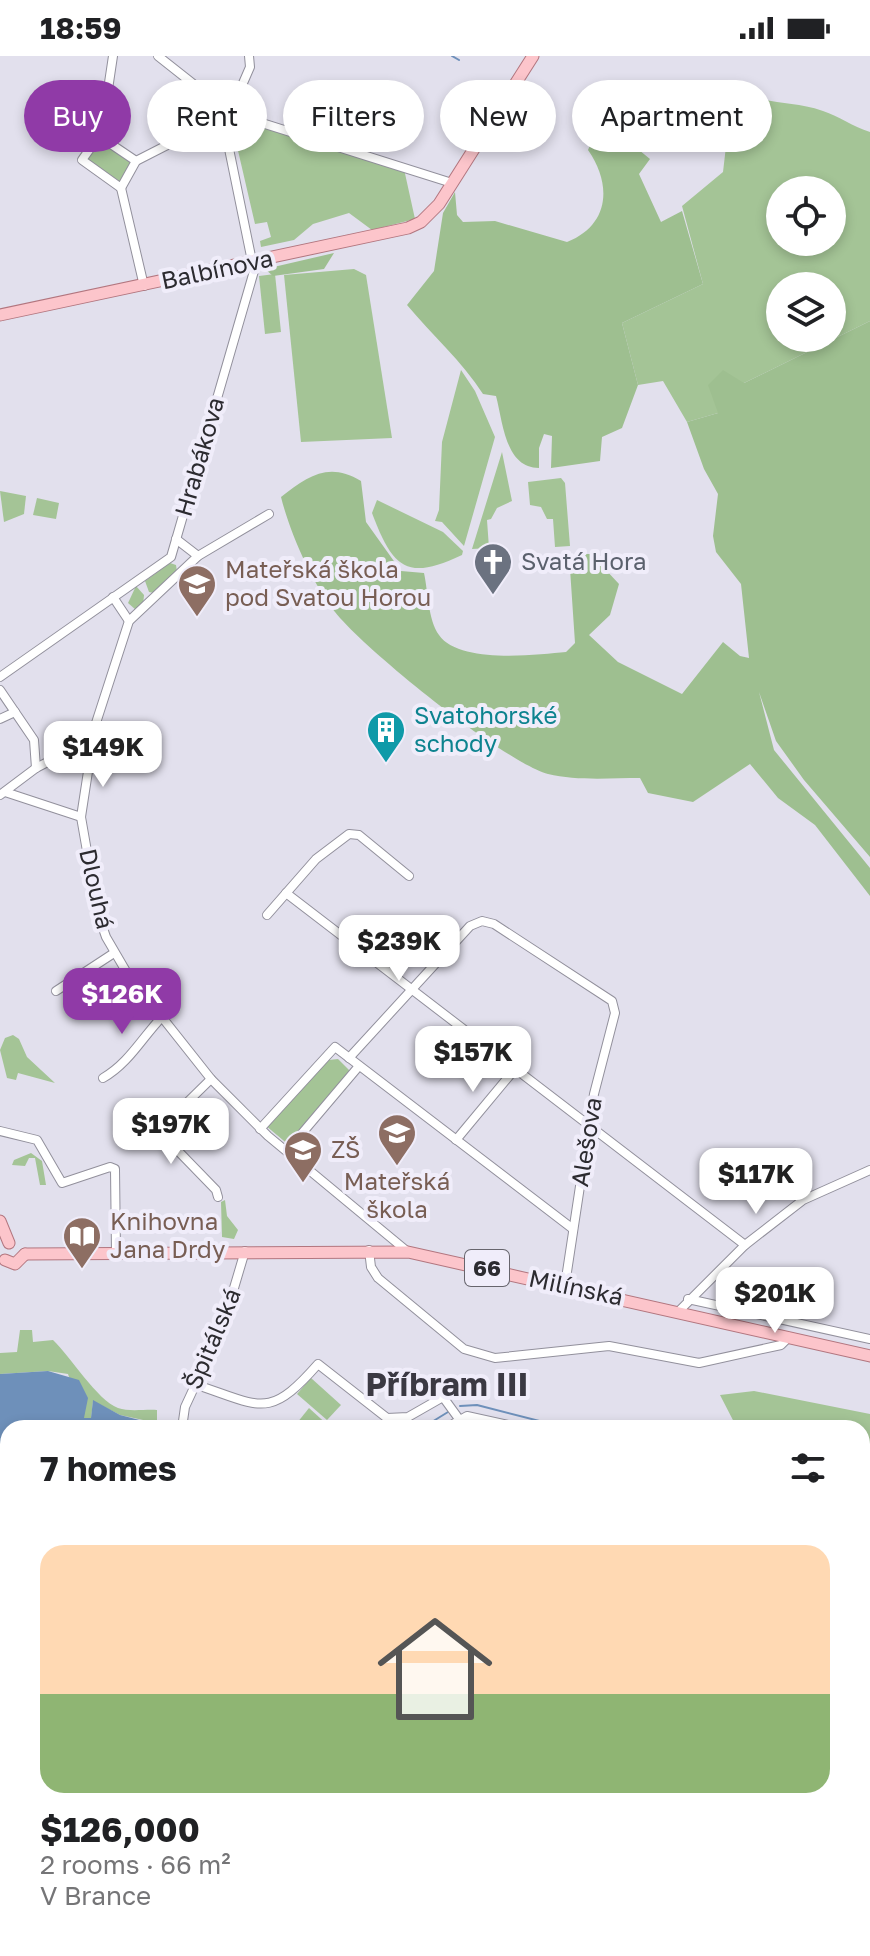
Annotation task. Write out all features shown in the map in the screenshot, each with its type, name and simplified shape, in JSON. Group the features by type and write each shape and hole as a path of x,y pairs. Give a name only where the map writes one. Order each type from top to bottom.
{"main road":[{"path":"452,183 533,56"},
{"name":"Balbínova","path":"2,314 408,228 431,214 452,183"},
{"path":"0,1221 9,1243"},
{"path":"9,1243 20,1244 25,1254 15,1264 2,1261 3,1250 9,1243"},
{"name":"Milínská","path":"116,1252 408,1252 870,1356"},
{"name":"66","path":"25,1254 116,1252"}],"street":[{"path":"109,80 113,56"},
{"path":"158,56 188,80"},
{"path":"244,80 250,67 249,56"},
{"path":"267,125 452,183"},
{"path":"87,152 82,160 121,188 144,286"},
{"path":"123,152 136,161"},
{"path":"121,188 136,161 153,152"},
{"path":"230,152 253,262"},
{"name":"Hrabákova","path":"0,677 171,557 254,271 253,262"},
{"path":"81,817 92,739 129,621 198,556 269,514"},
{"path":"176,539 198,556"},
{"path":"113,597 129,621"},
{"path":"0,690 34,740 36,768"},
{"path":"0,719 15,712"},
{"path":"2,794 36,768 92,739"},
{"name":"Dlouhá","path":"2,794 81,817 98,914 114,953 161,1018 211,1079 260,1129 408,1252"},
{"path":"267,915 316,859 355,832 409,876"},
{"path":"286,893 745,1245"},
{"name":"Alešova","path":"412,992 470,926 487,921 612,1001 615,1013 604,1050 590,1126 565,1285"},
{"path":"56,991 114,953"},
{"path":"349,1058 412,992"},
{"path":"103,1078 124,1064 136,1044 161,1018"},
{"path":"260,1129 335,1047 573,1229"},
{"path":"287,1151 359,1066"},
{"path":"456,1140 515,1069"},
{"path":"159,1130 211,1079"},
{"path":"150,1122 216,1190 218,1197"},
{"path":"0,1131 34,1139 44,1149 58,1179 69,1183 110,1167 115,1169 116,1252"},
{"path":"679,1311 745,1245 815,1192 870,1170"},
{"path":"369,1250 371,1267 378,1278 457,1344 480,1356 509,1358 609,1346 699,1363 781,1345 787,1337 788,1321"},
{"name":"Špitálská","path":"183,1420 194,1384 223,1325 245,1251"},
{"path":"688,1299 870,1339"},
{"path":"194,1384 241,1399 270,1403 293,1392 318,1364 387,1418 408,1417 443,1397 459,1419 474,1417 487,1420"}],"green space":[{"path":"772,100 829,113 870,132 870,321 846,333 846,272 766,272 766,352 807,352 744,383 718,413 687,422 663,381 638,385 622,323 703,284 682,206 723,172 725,152 772,152"},
{"path":"267,127 283,132 283,152 349,152 404,169 415,219 372,230 349,213 313,224 294,240 261,247 260,241 271,237 267,222 255,224 238,152 267,152"},
{"path":"92,152 118,152 132,162 118,184 86,161"},
{"path":"589,152 641,152 650,159 639,174 661,222 682,211 703,284 622,323 638,385 622,428 602,437 600,461 551,468 552,436 544,434 539,448 539,468 528,466 512,452 507,442 496,396 483,394 407,305 434,271 443,213 455,192 457,215 463,222 495,221 567,242 581,235 599,214 603,190 596,163"},
{"path":"334,253 324,269 273,276 265,269"},
{"path":"354,269 366,275 392,438 301,442 284,275"},
{"path":"275,274 281,332 265,334 259,276"},
{"path":"870,321 870,857 804,780 776,741 759,692 774,750 870,868 870,896 815,825 778,798 750,764 693,802 648,793 640,778 582,778 548,774 500,749 436,703 351,629 318,587 290,526 281,497 300,483 328,472 349,475 361,481 366,522 401,571 424,573 430,614 439,635 463,650 498,656 566,652 575,643 569,554 591,554 619,584 610,615 589,635 618,662 682,694 723,642 740,656 749,658 741,584 716,552 713,536 718,494 704,469 687,422 718,413 708,385 723,370 744,383 807,352 846,352 846,333"},
{"path":"461,370 475,391 495,437 464,546 442,522 435,521 439,510 442,442"},
{"path":"502,452 512,501 497,508 491,519 487,520 489,548 472,549"},
{"path":"561,478 565,483 570,546 555,547 553,519 547,519 541,507 530,505 528,482"},
{"path":"0,491 26,496 24,514 4,522"},
{"path":"37,498 59,503 56,519 33,515"},
{"path":"377,500 443,532 463,551 462,555 428,567 404,565 387,547 372,513"},
{"path":"170,563 176,565 177,572 154,593 149,592 145,581"},
{"path":"136,586 144,595 143,606 136,610 128,603"},
{"path":"13,1035 19,1039 27,1057 55,1083 18,1073 16,1080 7,1078 0,1050 5,1038"},
{"path":"338,1059 350,1071 290,1146 265,1125 329,1060"},
{"path":"31,1153 42,1161 46,1185 40,1185 35,1158 29,1158 25,1166 12,1165 14,1160"},
{"path":"225,1200 227,1216 238,1230 234,1239 222,1237 221,1202"},
{"path":"20,1330 32,1330 33,1342 53,1340 110,1403 127,1410 157,1410 157,1420 120,1415 93,1401 91,1419 83,1418 68,1374 48,1371 0,1374 0,1353 17,1352"},
{"path":"311,1378 341,1405 327,1420 297,1394"},
{"path":"754,1391 870,1414 870,1420 733,1420 720,1395"},
{"path":"309,1408 322,1420 299,1420"}],"water":[{"path":"48,1371 79,1380 88,1398 84,1418 91,1418 93,1400 120,1415 140,1420 0,1420 0,1374"}],"waterway":[{"path":"452,56 459,60"},
{"path":"460,1406 477,1405 536,1420"},
{"path":"435,1420 448,1412"}],"place":[{"name":"Svatá Hora","path":"493,596"},
{"name":"Mateřská škola pod Svatou Horou","path":"197,618"},
{"name":"Svatohorské schody","path":"386,764"},
{"name":"Mateřská škola","path":"397,1167"},
{"name":"ZŠ","path":"303,1184"},
{"name":"Knihovna Jana Drdy","path":"82,1270"}],"district":[{"name":"Příbram III","path":"447,1385"}]}
